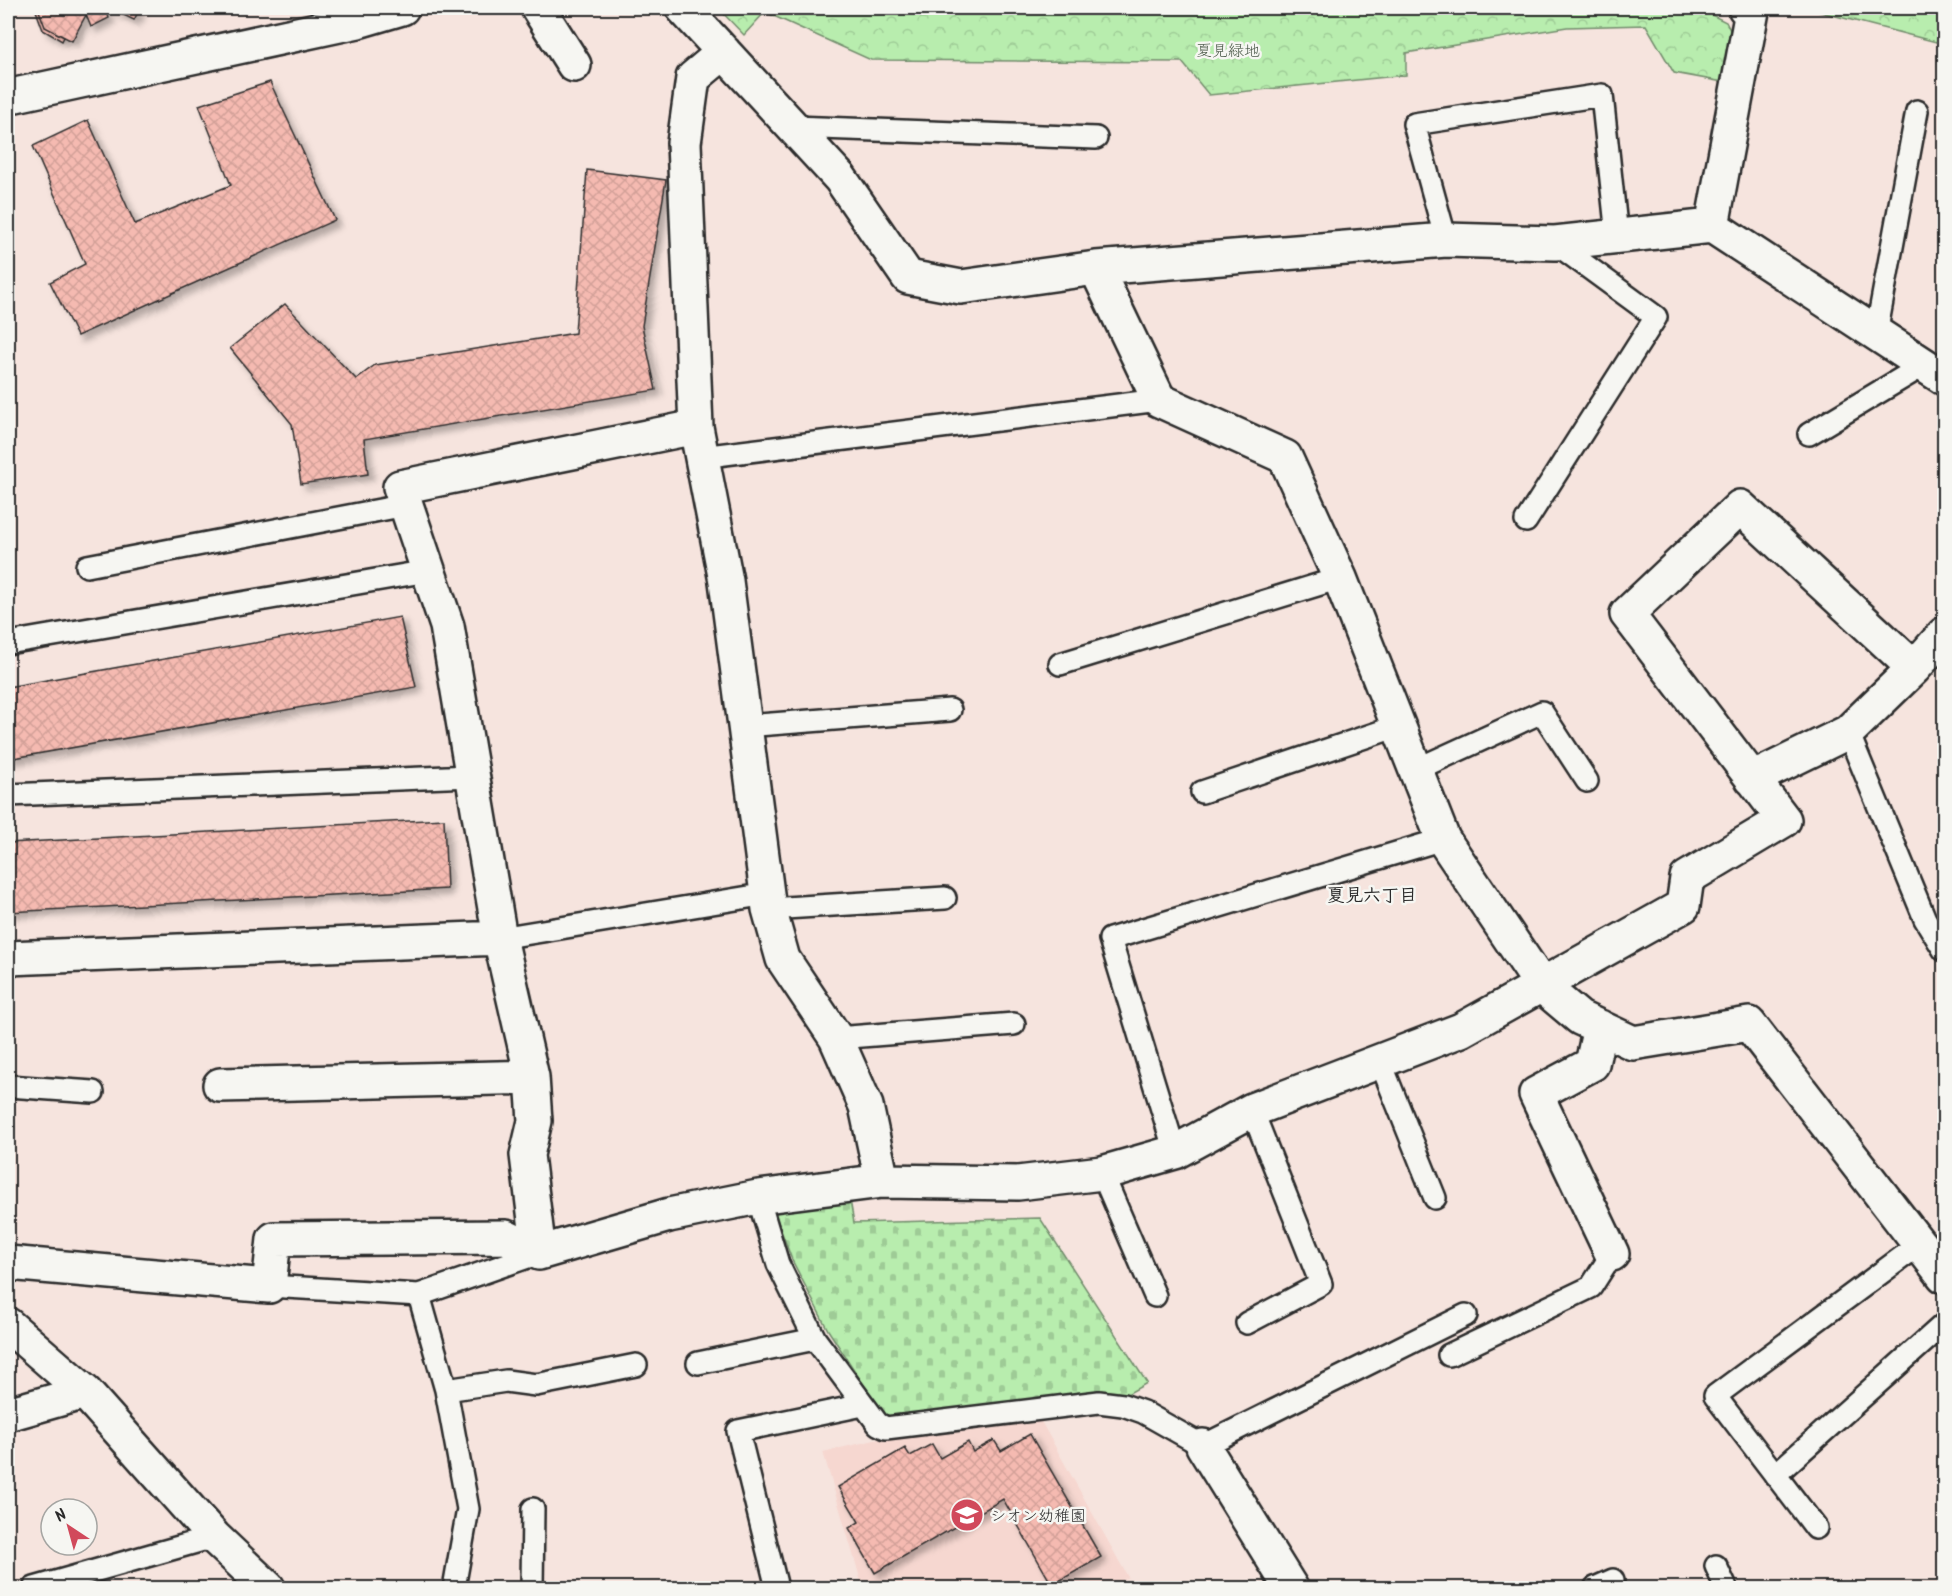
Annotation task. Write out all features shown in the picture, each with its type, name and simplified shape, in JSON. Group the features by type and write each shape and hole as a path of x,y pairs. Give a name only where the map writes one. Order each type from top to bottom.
{"street":[{"path":"9,93 358,21 402,8"},
{"path":"538,8 574,65"},
{"path":"683,8 840,178 908,277 961,286 1096,268 1446,240 1555,243 1712,226 1934,371"},
{"path":"1712,226 1752,11 1745,8"},
{"path":"724,52 693,78 684,143 699,442 726,580 768,902 783,959 836,1038 866,1106 882,1181"},
{"path":"1096,268 1159,400 1285,457 1340,578 1443,839 1542,986 1580,1018 1633,1043 1749,1024 1944,1276"},
{"path":"539,1253 527,1155 535,1121 532,1077 500,938 447,626 400,487 699,442"},
{"path":"8,1263 269,1286 274,1239 506,1237 539,1253 669,1215 758,1197 882,1181 1018,1183 1102,1173 1175,1152 1252,1110 1461,1030 1542,986 1683,906 1687,878 1784,820 1627,614 1740,507 1914,668"},
{"path":"1752,779 1848,732 1914,668 1944,634"},
{"path":"8,958 500,938"},
{"path":"1600,1027 1592,1064 1536,1094 1612,1254"},
{"path":"220,1085 532,1077"},
{"path":"8,1325 85,1392 214,1537 268,1588"},
{"path":"8,1414 85,1392"},
{"path":"1203,1446 1291,1588"}],"lane":[{"path":"1446,240 1414,124 1602,95 1617,236"},
{"path":"1876,333 1917,111"},
{"path":"793,126 1096,138"},
{"path":"1526,521 1656,317 1555,243"},
{"path":"1809,434 1934,371"},
{"path":"699,442 1159,400"},
{"path":"87,567 406,505"},
{"path":"8,643 428,571"},
{"path":"1060,664 1340,578"},
{"path":"745,726 950,710"},
{"path":"1415,770 1542,712 1587,781"},
{"path":"1202,792 1398,726"},
{"path":"1848,732 1925,919 1944,950"},
{"path":"8,795 471,776"},
{"path":"1175,1152 1110,939 1443,839"},
{"path":"500,938 768,902 945,898"},
{"path":"836,1038 1014,1024"},
{"path":"1380,1061 1435,1198"},
{"path":"8,1086 93,1092"},
{"path":"1247,1323 1321,1284 1252,1110"},
{"path":"1102,1173 1155,1296"},
{"path":"758,1197 778,1264 815,1339 878,1424 886,1428 1099,1402 1124,1405 1143,1412 1203,1446 1466,1315"},
{"path":"1816,1528 1715,1396 1920,1244"},
{"path":"269,1286 419,1295 539,1253"},
{"path":"1449,1355 1591,1287 1612,1254"},
{"path":"419,1295 446,1390 468,1509 454,1588"},
{"path":"1775,1475 1944,1324"},
{"path":"698,1363 815,1339"},
{"path":"446,1390 506,1381 536,1385 636,1365"},
{"path":"777,1588 738,1431 863,1405"},
{"path":"532,1588 533,1509"},
{"path":"34,1588 214,1537"},
{"path":"1716,1566 1726,1588"}],"shaded area":[{"name":"シオン幼稚園","path":"1038,1416 1128,1577 1109,1588 863,1588 823,1452 879,1439"}],"green space":[{"name":"夏見緑地","path":"718,8 1698,8 1726,22 1735,40 1729,83 1674,73 1646,25 1567,27 1406,53 1406,75 1209,95 1182,62 871,60 765,12 744,35"},
{"path":"1805,8 1944,8 1944,44"},
{"path":"849,1194 854,1223 1040,1218 1147,1383 1122,1397 888,1422 828,1330 792,1260 775,1214 787,1203"}],"building":[{"path":"35,8 38,8 45,27 64,37 62,41 43,30"},
{"path":"38,8 105,8 109,18 91,27 86,15 72,41 45,27"},
{"path":"109,8 140,8 134,20"},
{"path":"270,82 335,220 77,336 50,282 85,264 33,146 88,120 135,224 231,185 199,105"},
{"path":"587,170 666,180 642,326 656,390 364,439 368,474 301,484 292,424 230,348 285,304 356,379 375,365 575,333"},
{"path":"400,617 416,687 8,759 8,687"},
{"path":"444,819 447,889 8,912 8,843"},
{"path":"1030,1434 1101,1557 1052,1585 1003,1499 875,1573 849,1528 859,1522 838,1487 905,1448 910,1456 932,1444 940,1458 968,1442 973,1452 994,1440 1001,1451"}],"place":[{"name":"シオン幼稚園","path":"967,1515"}],"district":[{"name":"夏見六丁目","path":"1372,895"}]}
